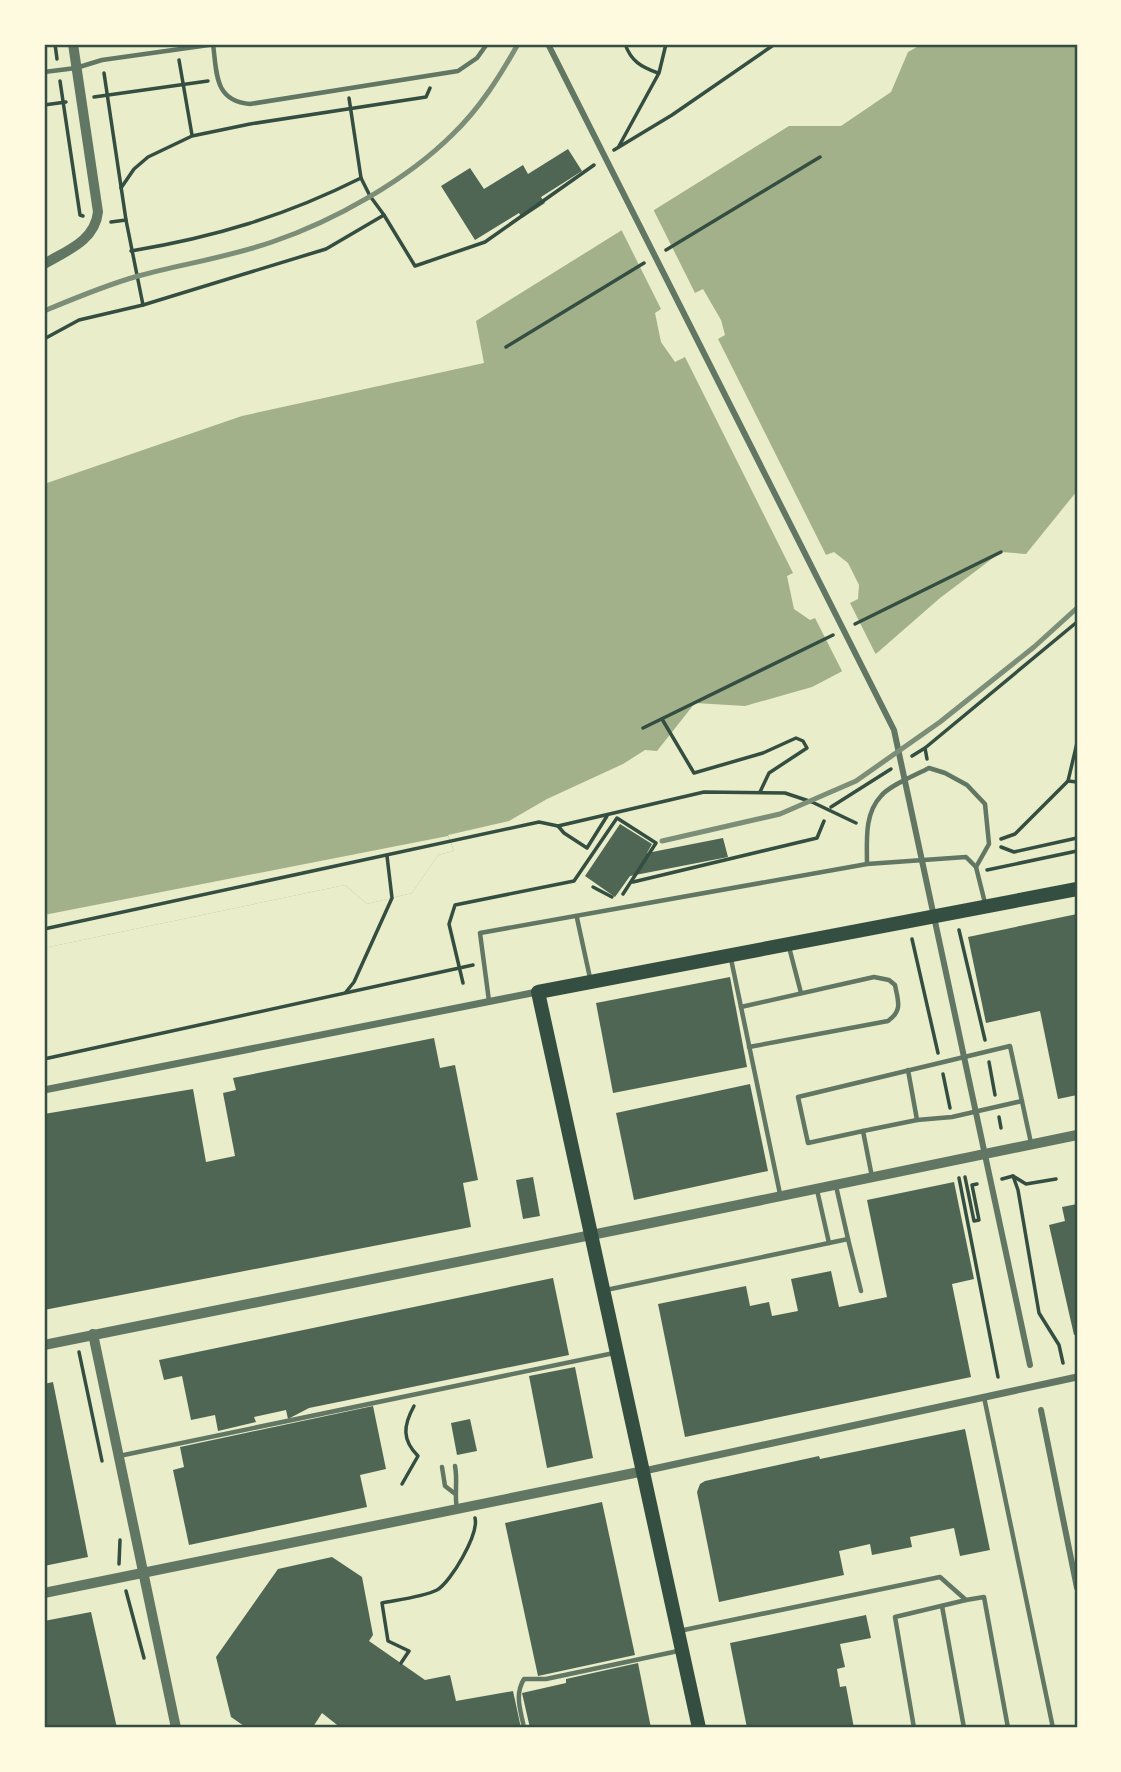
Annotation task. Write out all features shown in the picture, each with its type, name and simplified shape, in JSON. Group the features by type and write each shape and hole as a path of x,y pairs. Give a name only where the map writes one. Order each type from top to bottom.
{"main road":[{"path":"699,1728 538,992 1077,889"}],"street":[{"path":"44,264 85,239 97,220 73,44"},
{"path":"548,44 894,730 1030,1365"},
{"path":"44,1090 538,992"},
{"path":"44,1345 1077,1135"},
{"path":"93,1334 176,1728"},
{"path":"44,1593 644,1471 1077,1377"},
{"path":"1041,1410 1077,1588"}],"lane":[{"path":"44,72 76,68 102,60 214,44 218,80 223,93 235,103 242,103 458,71 477,58 487,44"},
{"path":"867,864 867,831 872,811 882,794 929,768 967,785 985,804 989,844 976,869"},
{"path":"489,1001 480,933 577,918 867,864 966,856 976,869 985,907"},
{"path":"577,918 591,981"},
{"path":"789,944 801,993"},
{"path":"730,955 780,1196"},
{"path":"741,1007 874,978 889,980 895,985 900,1009 897,1015 888,1021 749,1047"},
{"path":"1022,1101 953,1117 917,1120 808,1143 798,1097 1010,1046 1022,1101 1031,1144"},
{"path":"908,1070 917,1120"},
{"path":"863,1131 872,1177"},
{"path":"835,1185 861,1291"},
{"path":"817,1188 829,1243"},
{"path":"605,1290 848,1240"},
{"path":"118,1456 618,1352"},
{"path":"984,1396 1053,1728"},
{"path":"455,1466 458,1483 454,1493 457,1509"},
{"path":"442,1467 445,1486 454,1493"},
{"path":"678,1631 940,1577 966,1600"},
{"path":"914,1728 895,1617 984,1597 1008,1728"},
{"path":"942,1606 964,1728"},
{"path":"524,1728 518,1697 519,1687 524,1679 546,1679 682,1650"}],"path":[{"path":"625,44 634,61 659,73"},
{"path":"618,148 659,73 666,44"},
{"path":"606,156 672,115 775,44"},
{"path":"178,49 192,136"},
{"path":"102,60 131,251 143,305"},
{"path":"121,188 134,169 148,157 192,136 215,130 426,97 435,76"},
{"path":"107,95 218,80"},
{"path":"348,89 361,178 415,266 485,242 595,164"},
{"path":"44,105 82,99"},
{"path":"131,251 176,244 264,221 314,202 361,178"},
{"path":"44,338 79,320 143,305 326,249 384,215"},
{"path":"97,220 109,223 126,219"},
{"path":"854,624 1001,552"},
{"path":"903,762 926,748 1077,622"},
{"path":"643,728 842,631"},
{"path":"662,719 694,773 763,754 796,738 803,741 807,748 769,773 760,792"},
{"path":"989,844 1016,834 1068,781 1077,743"},
{"path":"926,748 929,768"},
{"path":"831,807 891,769"},
{"path":"1068,781 1077,782"},
{"path":"44,929 539,822 558,826 704,792 785,793 812,802 861,825 867,831"},
{"path":"558,826 587,848 608,814"},
{"path":"463,984 449,924 454,905 574,881 617,818 656,843 618,901 593,887"},
{"path":"631,882 817,838 824,821"},
{"path":"989,844 1014,852 1077,838"},
{"path":"976,869 1077,851"},
{"path":"346,992 354,982 392,898 387,856"},
{"path":"959,930 987,1051 1001,1128"},
{"path":"912,939 953,1117"},
{"path":"44,1057 484,962"},
{"path":"1013,1176 1018,1190 1039,1313 1059,1345 1063,1363"},
{"path":"965,1177 974,1221 979,1220 972,1185 1013,1176 1026,1184 1056,1179"},
{"path":"959,1178 998,1377"},
{"path":"76,1338 102,1462"},
{"path":"402,1484 418,1456 408,1447 405,1432 409,1415"},
{"path":"401,1663 410,1651 388,1641 382,1603 438,1589 467,1551 477,1525 472,1506"},
{"path":"120,1539 119,1567 145,1665"}],"shaded area":[{"path":"922,44 1077,44 1077,491 1026,554 1001,552 940,598 877,653 812,687 745,706 695,703 657,751 645,750 623,764 547,799 509,821 448,835 454,851 438,855 412,893 367,904 345,885 44,948 44,484 242,416 484,363 476,321 789,126 841,126 891,92 908,52"}],"pier":[{"path":"652,207 695,293 703,289 721,320 725,335 718,339 826,555 834,552 848,563 859,585 858,599 850,603 877,657 844,675 815,618 810,620 794,609 787,576 793,573 685,357 675,362 661,342 655,313 661,309 620,227"},
{"path":"448,836 454,851 438,855 412,893 367,904 345,885 44,948 44,915"}],"building":[{"path":"568,149 582,171 541,197 545,203 522,218 519,213 475,240 441,186 470,168 484,189 523,165 528,174"},
{"path":"620,824 652,844 647,853 723,838 728,857 630,876 615,897 585,876"},
{"path":"1077,914 1077,1095 1058,1099 1040,1011 986,1023 968,937"},
{"path":"730,977 747,1067 613,1093 596,1003"},
{"path":"434,1038 440,1068 455,1065 478,1180 463,1183 471,1227 44,1310 44,1114 193,1089 206,1162 235,1156 223,1093 236,1090 233,1078"},
{"path":"750,1084 768,1171 634,1200 616,1113"},
{"path":"533,1177 540,1216 523,1219 516,1180"},
{"path":"954,1182 974,1279 952,1284 971,1377 685,1437 658,1304 746,1286 750,1306 769,1302 772,1316 798,1311 791,1279 831,1271 839,1307 887,1297 867,1200"},
{"path":"1077,1204 1077,1334 1074,1335 1049,1225 1065,1221 1062,1207"},
{"path":"553,1278 569,1355 309,1408 288,1419 286,1410 254,1417 256,1422 218,1431 215,1415 191,1420 182,1376 164,1380 159,1360"},
{"path":"575,1367 593,1458 547,1468 529,1376"},
{"path":"53,1382 88,1557 44,1566 44,1384"},
{"path":"373,1406 386,1469 360,1475 367,1507 189,1545 173,1470 184,1467 180,1447"},
{"path":"470,1419 477,1451 457,1455 451,1423"},
{"path":"965,1429 990,1550 960,1556 954,1528 910,1537 912,1547 872,1555 870,1544 839,1551 844,1575 719,1602 697,1492 700,1484 819,1456 820,1459"},
{"path":"602,1502 635,1655 538,1676 505,1523"},
{"path":"332,1557 362,1577 373,1635 369,1641 425,1680 450,1675 456,1701 513,1691 521,1728 341,1728 322,1713 313,1727 247,1728 231,1717 216,1657 278,1569"},
{"path":"91,1612 117,1728 44,1728 44,1621"},
{"path":"866,1615 871,1638 840,1644 845,1667 837,1669 840,1687 846,1686 854,1728 747,1728 730,1643"},
{"path":"638,1663 651,1728 530,1728 522,1693 566,1683 566,1679"}],"railway":[{"path":"44,311 126,280 272,242 344,211 392,183 435,151 472,113 518,44"},
{"path":"662,841 780,814 856,781 940,722 1034,647 1077,608"}]}
